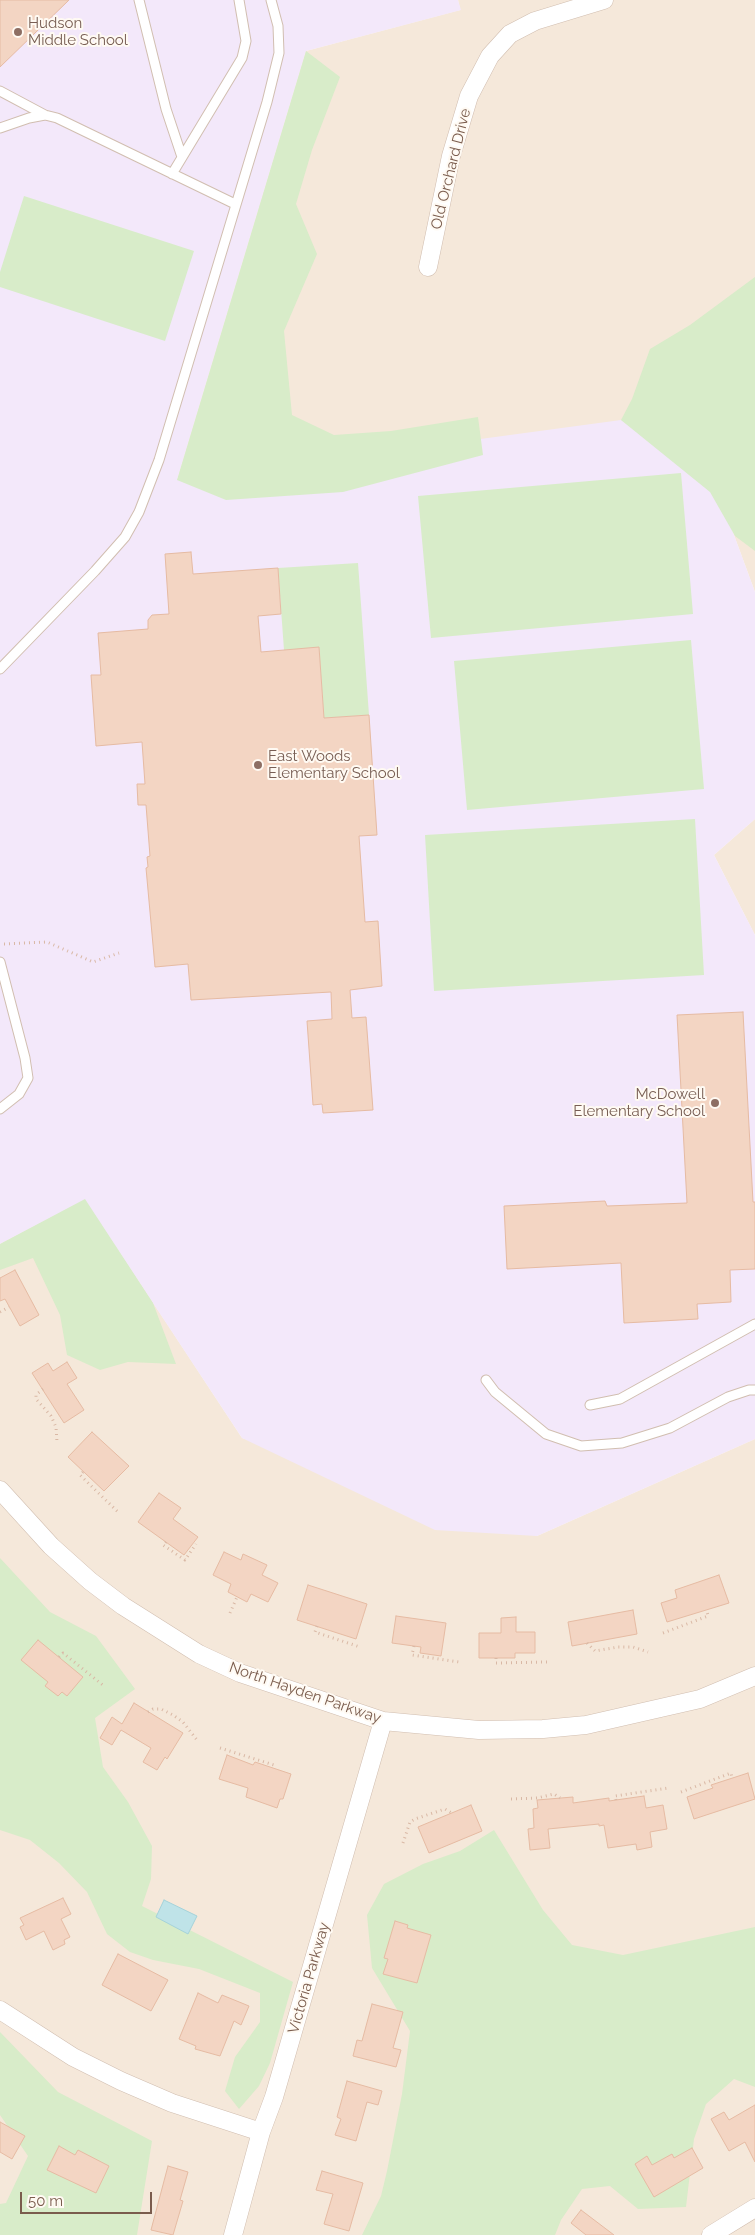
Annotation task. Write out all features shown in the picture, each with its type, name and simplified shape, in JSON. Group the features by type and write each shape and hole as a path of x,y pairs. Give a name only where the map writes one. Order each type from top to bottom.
{"street":[{"name":"Old Orchard Drive","path":"428,268 451,156 469,96 490,56 510,34 535,21 604,0"},
{"name":"North Hayden Parkway","path":"0,1490 51,1546 90,1581 123,1606 199,1654 240,1673 383,1721 478,1730 543,1729 586,1725 700,1699 755,1676"},
{"name":"Victoria Parkway","path":"233,2235 261,2132 274,2097 383,1721"},
{"path":"0,2010 73,2057 121,2082 172,2103 261,2132"},
{"path":"711,2235 755,2208"}],"lane":[{"path":"139,0 166,109 182,157"},
{"path":"172,174 242,58 246,41 239,0"},
{"path":"0,669 125,537 139,512 159,460 267,102 279,53 278,26 271,0"},
{"path":"0,91 45,115 57,118 84,130 235,204"},
{"path":"1,127 45,115"},
{"path":"0,962 25,1058 28,1078 19,1094 0,1109"},
{"path":"590,1405 620,1399 755,1324"},
{"path":"486,1380 495,1392 546,1434 581,1446 622,1443 670,1428 728,1397 749,1390 755,1390"}],"path":[{"path":"4,944 47,942 94,962 119,953"},
{"path":"0,1312 9,1307"},
{"path":"43,1390 36,1395 36,1399 51,1416 56,1427 57,1442"},
{"path":"83,1472 80,1475 119,1512"},
{"path":"166,1542 163,1545 186,1560 196,1544"},
{"path":"230,1613 237,1597"},
{"path":"663,1633 708,1616 707,1611"},
{"path":"317,1626 315,1632 360,1647"},
{"path":"587,1643 595,1651 633,1647 648,1652"},
{"path":"414,1646 412,1655 459,1662"},
{"path":"59,1657 63,1653 104,1686"},
{"path":"496,1658 496,1663 547,1662"},
{"path":"148,1712 154,1709 173,1715 183,1722 197,1740"},
{"path":"220,1748 274,1765 273,1768"},
{"path":"681,1792 731,1774 732,1778"},
{"path":"616,1800 615,1796 668,1788"},
{"path":"511,1799 538,1799 554,1794 560,1798"},
{"path":"403,1843 410,1822 445,1809 452,1813"}],"shaded area":[{"path":"0,0 458,0 461,10 306,51 177,480 621,420 716,486 755,592 755,819 714,855 755,935 755,1439 537,1536 435,1530 242,1438 85,1200 0,1244"},
{"path":"458,0 755,0 755,592 716,486 177,480 306,51 460,10"},
{"path":"755,819 755,935 714,855"},
{"path":"85,1199 242,1438 537,1536 755,1439 755,2235 0,2235 0,1244"}],"green space":[{"path":"306,51 340,77 312,150 296,204 317,254 284,331 292,415 334,435 391,431 478,417 483,455 343,492 226,500 177,480"},
{"path":"24,196 194,251 165,341 0,287 0,272"},
{"path":"755,277 755,551 735,536 710,492 621,420 632,399 650,349 690,325"},
{"path":"681,473 693,614 431,638 418,496"},
{"path":"358,563 369,715 324,718 319,648 284,650 278,568"},
{"path":"691,640 704,789 467,810 454,661"},
{"path":"695,819 704,975 434,991 425,835"},
{"path":"85,1199 153,1303 176,1364 128,1362 100,1370 67,1355 60,1315 33,1258 0,1270 0,1244"},
{"path":"0,1558 50,1612 96,1636 135,1689 95,1718 103,1767 128,1802 152,1846 151,1879 142,1906 293,1982 270,2063 259,2086 239,2109 225,2091 235,2057 260,2022 260,1993 199,1969 153,1960 130,1952 107,1934 87,1892 59,1863 30,1840 0,1830"},
{"path":"494,1830 543,1910 572,1945 623,1955 755,1927 755,2087 734,2079 706,2104 694,2139 686,2207 638,2209 610,2186 582,2189 561,2220 555,2235 362,2235 381,2196 387,2171 402,2094 410,2031 372,1968 367,1915 384,1884 423,1864 460,1851"},
{"path":"0,2032 58,2092 152,2141 137,2235 0,2235 0,2204 6,2203 28,2156 0,2115"}],"water":[{"path":"164,1900 197,1916 188,1934 156,1917"}],"building":[{"name":"Hudson Middle School","path":"0,0 69,0 0,67"},
{"name":"East Woods Elementary School","path":"191,552 193,574 278,568 281,614 258,616 261,652 319,647 324,718 369,715 377,835 359,836 365,922 378,921 382,986 350,990 352,1018 366,1017 373,1110 323,1113 322,1104 313,1105 307,1021 332,1019 331,992 191,1000 188,964 155,967 146,868 148,867 147,857 150,856 146,805 138,805 137,784 145,784 142,742 96,746 91,675 101,675 98,633 148,629 148,620 152,615 169,614 165,554"},
{"name":"McDowell Elementary School","path":"743,1012 753,1202 755,1202 755,1269 730,1270 731,1302 697,1304 698,1319 624,1323 621,1263 507,1269 504,1206 605,1201 607,1206 687,1203 677,1015"},
{"path":"15,1270 39,1315 20,1326 5,1299 0,1301 0,1278"},
{"path":"67,1362 77,1378 67,1384 84,1410 64,1423 32,1373 48,1363 53,1371"},
{"path":"92,1432 129,1466 104,1491 68,1457"},
{"path":"159,1493 181,1508 173,1519 198,1537 184,1555 138,1522"},
{"path":"224,1552 241,1560 243,1554 267,1565 262,1575 278,1583 268,1602 251,1594 247,1602 228,1592 231,1584 213,1575"},
{"path":"719,1575 729,1603 667,1622 661,1603 677,1598 675,1590"},
{"path":"308,1585 367,1604 356,1639 297,1620"},
{"path":"633,1610 637,1634 572,1646 568,1622"},
{"path":"396,1616 446,1623 441,1656 420,1653 421,1647 392,1643"},
{"path":"516,1617 516,1632 535,1632 535,1653 515,1653 515,1658 479,1658 479,1633 501,1633 501,1618"},
{"path":"38,1640 83,1677 67,1696 62,1692 58,1696 45,1686 48,1682 21,1660"},
{"path":"134,1703 183,1733 167,1759 165,1757 157,1770 143,1762 151,1748 121,1730 112,1745 100,1738 112,1717 122,1724"},
{"path":"227,1755 253,1765 255,1762 291,1774 283,1799 280,1799 277,1808 246,1797 248,1788 219,1779"},
{"path":"748,1773 755,1799 694,1819 687,1797 713,1788 711,1785"},
{"path":"644,1796 646,1808 663,1805 667,1829 650,1832 652,1847 637,1850 636,1844 608,1848 604,1825 599,1826 599,1824 548,1829 550,1848 530,1850 528,1829 534,1828 533,1809 538,1808 537,1800 573,1797 573,1803 609,1798 609,1801"},
{"path":"471,1805 482,1831 429,1853 418,1827"},
{"path":"63,1898 71,1914 61,1919 70,1937 64,1940 65,1944 53,1950 44,1931 26,1940 20,1927 24,1925 20,1918"},
{"path":"395,1921 408,1925 407,1928 431,1935 417,1983 383,1974 388,1959 384,1958"},
{"path":"118,1954 168,1980 151,2011 102,1985"},
{"path":"198,1993 218,2003 222,1995 249,2006 241,2025 234,2021 220,2056 195,2049 196,2046 179,2039"},
{"path":"372,2004 403,2012 393,2048 401,2050 396,2067 353,2056 357,2040 362,2041"},
{"path":"347,2081 382,2091 378,2105 367,2102 356,2141 335,2135 341,2119 337,2117"},
{"path":"755,2105 755,2162 745,2142 729,2151 711,2119 724,2112 729,2120"},
{"path":"0,2122 25,2136 12,2159 0,2152"},
{"path":"59,2146 75,2155 78,2150 109,2166 96,2193 47,2170"},
{"path":"692,2148 703,2168 654,2197 635,2164 647,2156 652,2165 672,2154 674,2158"},
{"path":"168,2166 188,2172 180,2200 183,2201 173,2235 151,2230"},
{"path":"322,2171 363,2183 349,2231 324,2224 333,2194 316,2190"},
{"path":"581,2210 614,2235 586,2235 571,2223"}],"place":[{"name":"Hudson Middle School","path":"18,32"},
{"name":"East Woods Elementary School","path":"258,765"},
{"name":"McDowell Elementary School","path":"715,1103"}]}
